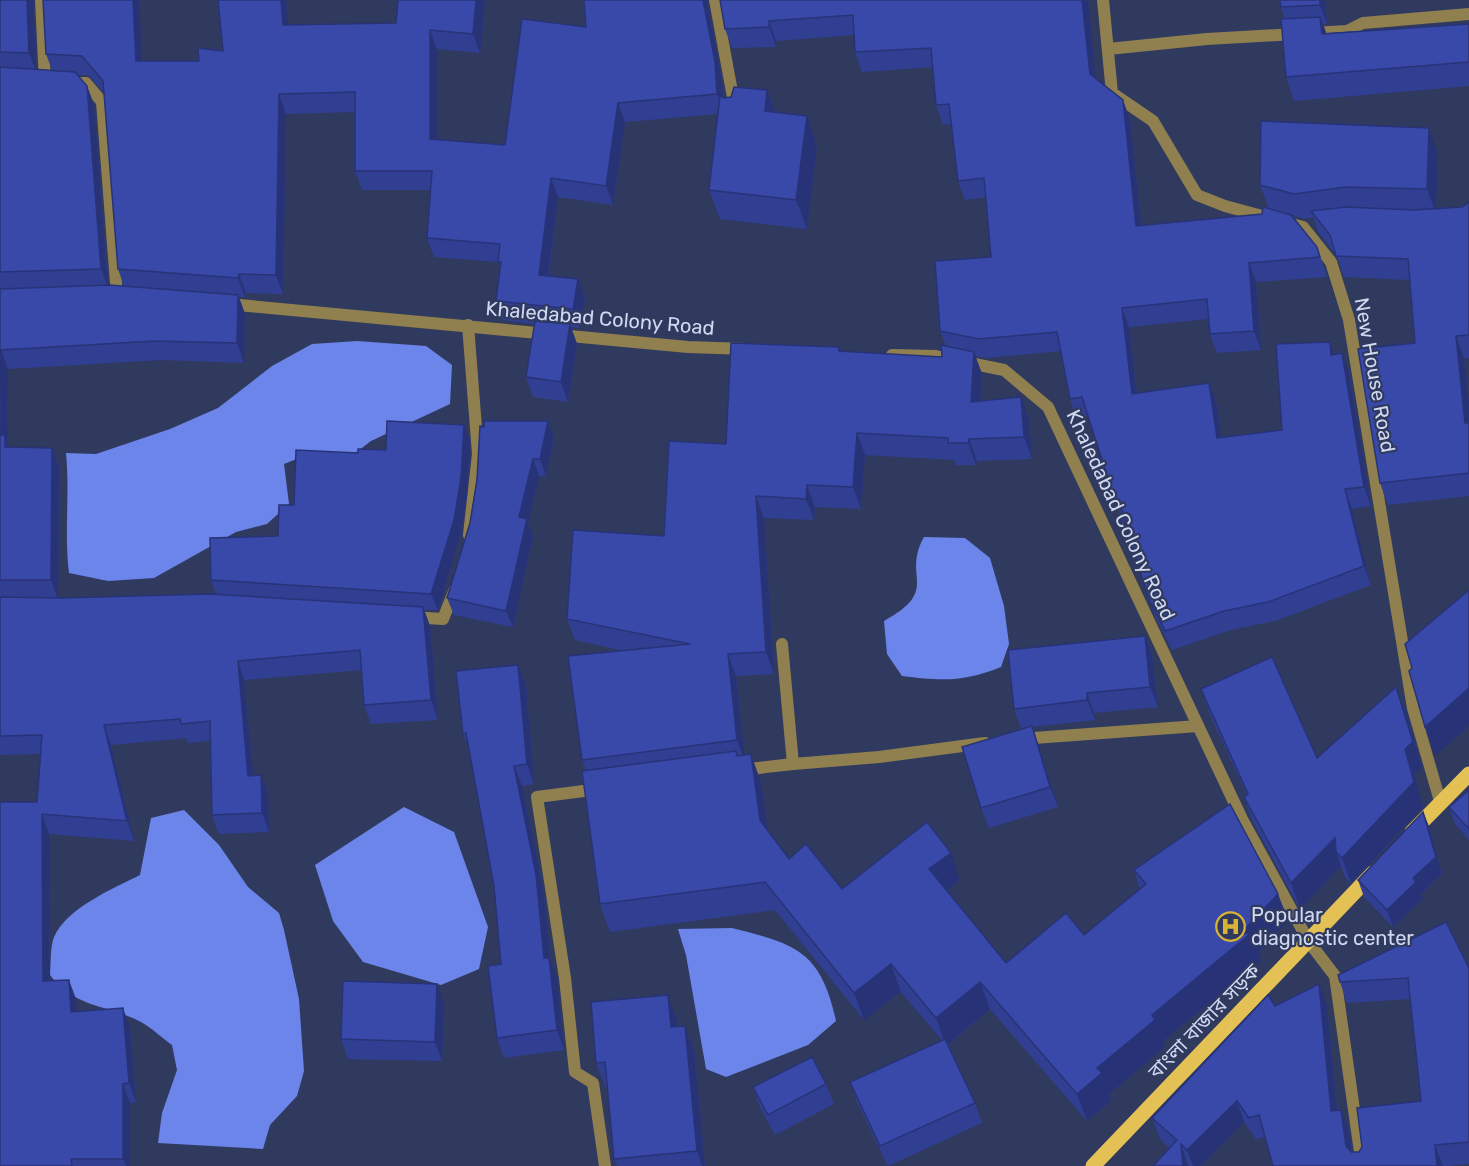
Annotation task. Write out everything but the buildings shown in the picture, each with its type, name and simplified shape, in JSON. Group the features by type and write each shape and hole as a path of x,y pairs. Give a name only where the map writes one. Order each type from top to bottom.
{"main road":[{"path":"1402,843 1440,801 1469,774"},
{"name":"বাংলা বাজার সড়ক","path":"1093,1166 1386,859"}],"street":[{"path":"41,0 39,82 86,83 102,102 117,296"},
{"path":"715,0 738,119"},
{"name":"New House Road","path":"1103,0 1112,93 1153,121 1197,195 1225,206 1308,226 1331,262 1349,320 1413,708 1440,801"},
{"path":"1108,49 1207,39 1347,31 1363,23 1469,14"},
{"name":"Khaledabad Colony Road","path":"212,303 688,347 758,350"},
{"path":"467,542 478,454 468,325"},
{"name":"Khaledabad Colony Road","path":"876,354 935,356 1004,370 1048,407 1242,819 1309,942 1335,976 1362,1166"},
{"path":"395,616 443,619 459,575"},
{"path":"782,644 793,764"},
{"path":"726,772 879,757 1003,741 1198,726"},
{"path":"605,1166 592,1083 575,1072 565,978 537,797 609,788"}],"water":[{"path":"357,341 426,346 452,365 450,404 371,441 346,460 309,454 284,464 289,504 267,524 236,532 154,578 108,581 69,573 66,453 96,454 170,429 218,408 272,366 312,344"},
{"path":"924,537 965,538 990,558 1004,606 1009,644 1001,667 964,678 916,678 902,676 887,654 884,621 901,610 916,591 916,563"},
{"path":"404,807 454,832 488,927 479,969 441,985 363,962 333,921 315,865"},
{"path":"184,810 219,845 248,887 279,913 284,930 299,999 304,1071 297,1096 270,1125 263,1149 158,1143 162,1113 177,1070 172,1045 141,1022 92,1005 70,994 50,975 53,941 60,927 91,900 140,875 151,818"},
{"path":"732,928 773,939 802,954 822,979 836,1021 808,1045 726,1077 706,1069 686,955 678,929"}],"place":[{"name":"Popular diagnostic center","path":"1230,926"}]}
